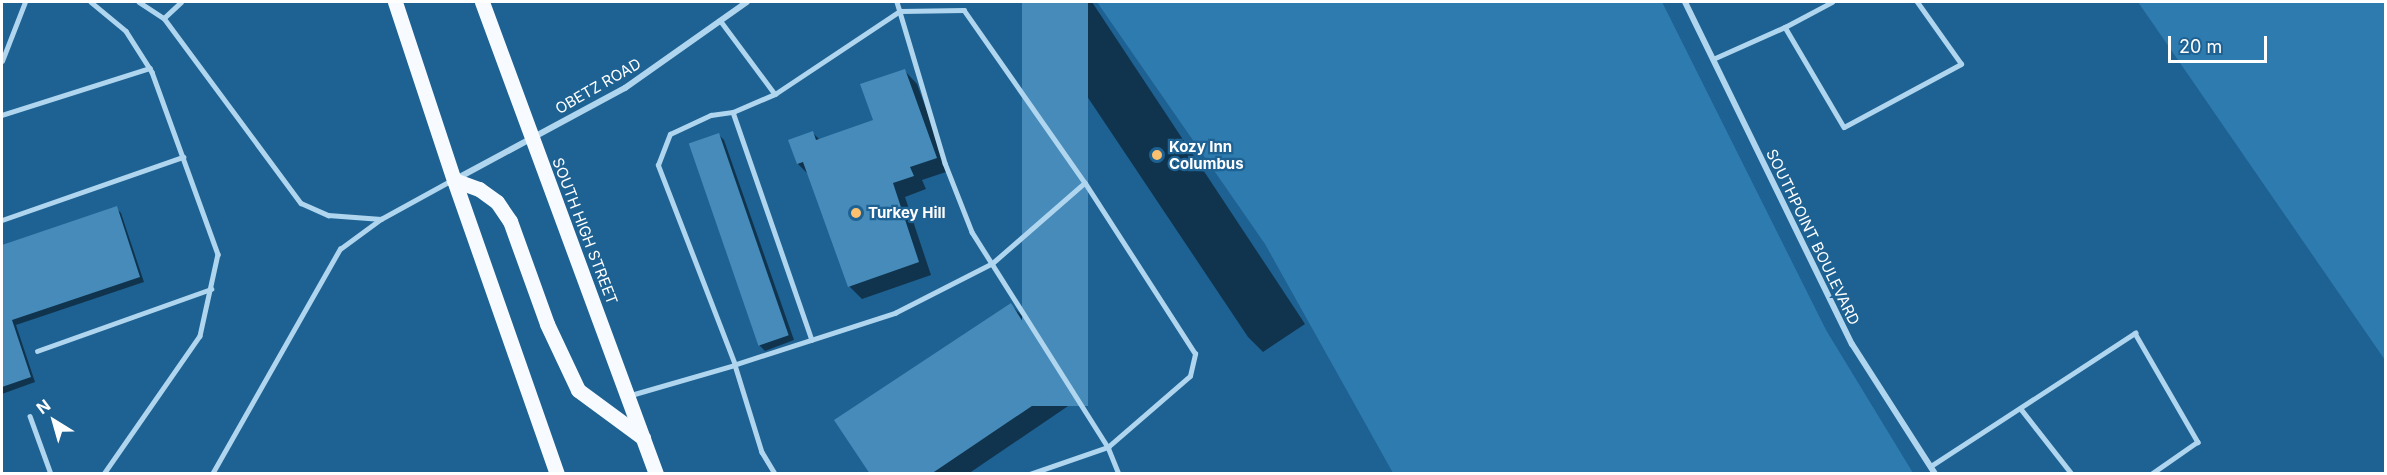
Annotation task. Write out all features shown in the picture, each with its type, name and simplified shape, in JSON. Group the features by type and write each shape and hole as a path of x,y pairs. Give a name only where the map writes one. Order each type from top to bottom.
{"main road":[{"path":"395,2 454,180 557,474"},
{"name":"SOUTH HIGH STREET","path":"482,2 656,474"},
{"path":"454,180 479,189 497,202 510,221 547,324 578,390 643,438"}],"street":[{"name":"OBETZ ROAD","path":"454,180 625,88 747,2"},
{"name":"SOUTHPOINT BOULEVARD","path":"1685,2 1852,344 1935,474"}],"lane":[{"path":"2,60 25,2"},
{"path":"91,2 126,31 150,68 218,254 200,336 104,474"},
{"path":"139,2 164,18 301,203 328,215 381,219"},
{"path":"164,18 181,2"},
{"path":"897,2 945,163 972,232 1108,447 1119,474"},
{"path":"1713,59 1785,27 1832,2"},
{"path":"1785,27 1844,128 1961,64 1917,2"},
{"path":"776,474 762,452 735,365 658,165 670,134 711,115 733,112 775,94 900,11 964,10 1084,183 1195,354 1190,376 1108,447 1030,474"},
{"path":"720,20 775,94"},
{"path":"2,115 150,68"},
{"path":"733,112 812,340"},
{"path":"2,220 183,157"},
{"path":"212,474 340,249 381,219 454,180"},
{"path":"628,396 735,365 897,313 992,264 1084,183"},
{"path":"37,351 211,289"},
{"path":"1931,466 2135,333 2198,442 2152,474"},
{"path":"2021,409 2072,474"},
{"path":"30,416 51,474"}],"shaded area":[{"path":"1097,2 1662,2 1826,330 1913,473 1393,473 1265,244"},
{"path":"2138,2 2385,2 2385,360"}],"building":[{"path":"1022,2 1088,2 1088,406 1022,406"},
{"path":"905,69 937,158 910,167 914,176 893,183 919,262 848,287 803,162 797,164 788,140 813,131 816,140 873,120 860,84"},
{"path":"719,133 789,335 758,346 689,143"},
{"path":"117,206 140,277 12,320 31,377 2,387 2,245"},
{"path":"1011,303 1063,385 931,474 870,474 834,420"}],"place":[{"name":"Kozy Inn Columbus","path":"1157,155"},
{"name":"Turkey Hill","path":"856,213"}]}
